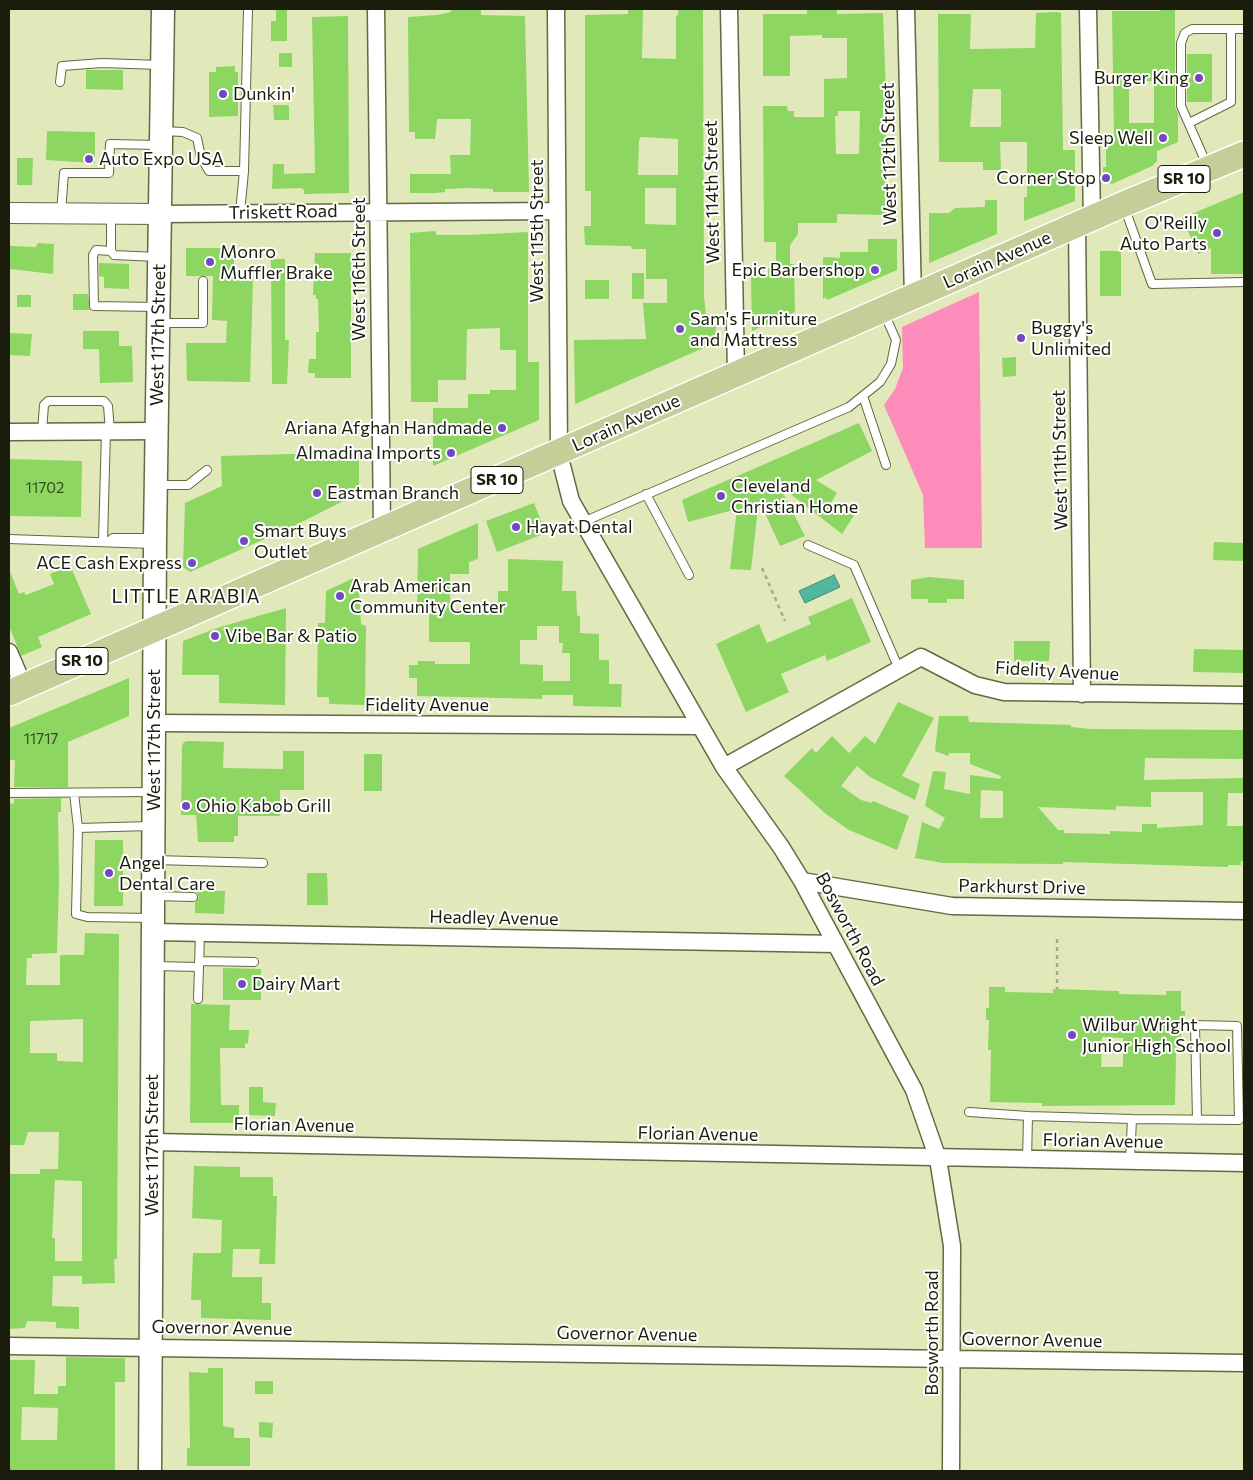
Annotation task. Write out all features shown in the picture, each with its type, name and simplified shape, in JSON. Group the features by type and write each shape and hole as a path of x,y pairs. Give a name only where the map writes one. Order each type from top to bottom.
{"main road":[{"name":"West 117th Street","path":"150,1471 154,628 163,9"},
{"name":"Lorain Avenue","path":"17,690 154,628 559,454 736,374 1124,204 1244,154"}],"street":[{"name":"West 116th Street","path":"376,9 382,529"},
{"name":"West 115th Street","path":"556,9 559,454"},
{"name":"West 114th Street","path":"728,9 736,374"},
{"name":"West 112th Street","path":"906,9 913,298"},
{"name":"West 111th Street","path":"1082,694 1084,222 1088,9"},
{"name":"Triskett Road","path":"9,212 160,214 556,211"},
{"path":"9,432 156,431"},
{"name":"Bosworth Road","path":"559,454 571,501 724,767 802,880 914,1090 938,1159 952,1246 951,1471"},
{"path":"9,652 17,690"},
{"name":"Fidelity Avenue","path":"724,767 921,656 976,685 1004,692 1244,695"},
{"name":"Fidelity Avenue","path":"154,723 700,726"},
{"name":"Parkhurst Drive","path":"802,880 952,906 1244,911"},
{"name":"Headley Avenue","path":"152,925 200,933 836,944"},
{"name":"Florian Avenue","path":"152,1142 938,1159 1244,1163"},
{"name":"Governor Avenue","path":"9,1346 1244,1363"}],"lane":[{"path":"240,213 244,171 248,9"},
{"path":"1209,169 1181,106 1181,43 1185,33 1192,29 1244,30"},
{"path":"1189,123 1231,102 1231,30"},
{"path":"60,82 62,66 162,65"},
{"path":"61,213 64,174 109,174 110,144 161,138 183,132 197,138 201,157 209,171 244,171"},
{"path":"1124,204 1152,284 1244,282"},
{"path":"111,214 111,251"},
{"path":"159,257 114,255 111,251 96,250 94,255 94,306 202,323 203,281"},
{"path":"583,522 849,407 880,382 891,364 896,340 883,311"},
{"path":"863,396 886,465"},
{"path":"42,432 44,405 48,401 104,401 108,406 106,541"},
{"path":"156,485 188,485 206,470"},
{"path":"646,494 689,575"},
{"path":"9,539 106,541 113,538 155,541"},
{"path":"808,545 854,565 899,669"},
{"path":"9,793 154,792"},
{"path":"74,793 78,828 76,914 152,925"},
{"path":"78,828 153,826"},
{"path":"153,860 263,863"},
{"path":"152,896 193,897"},
{"path":"198,999 200,933"},
{"path":"152,966 254,962"},
{"path":"970,1112 1132,1120 1197,1120 1239,1120 1237,1026 1195,1025 1197,1120"},
{"path":"1027,1160 1028,1116"},
{"path":"1130,1161 1132,1120"}],"path":[{"path":"762,568 785,621"},
{"path":"1056,938 1057,989"}],"shaded area":[{"path":"979,292 982,548 925,548 923,495 884,405 895,389 903,368 902,327"}],"water":[{"path":"834,575 840,587 805,603 799,591"}],"building":[{"path":"276,9 287,9 287,41 271,41 271,21 276,21"},
{"path":"451,9 481,9 481,15 525,16 529,192 493,192 493,189 470,188 445,189 445,192 435,193 410,193 410,174 451,174 450,155 470,155 471,119 437,119 435,139 415,139 415,132 409,132 408,17 437,15 451,12"},
{"path":"628,9 643,9 642,58 676,59 676,16 678,15 678,9 703,9 704,296 706,316 717,314 715,343 575,404 574,340 646,339 643,303 667,303 667,279 646,279 646,249 632,249 631,246 585,245 584,226 591,226 591,191 585,191 585,15 628,14","holes":["641,137 678,139 678,175 638,175 639,140","645,188 676,188 676,225 645,224"]},
{"path":"807,9 837,9 837,14 883,13 886,93 885,215 837,214 837,223 798,223 798,234 790,245 790,264 794,264 795,312 752,331 751,276 768,276 768,268 776,268 776,242 764,242 763,106 787,106 788,111 794,111 794,117 824,117 824,79 847,78 847,38 822,38 822,35 790,36 790,76 763,76 763,14 807,14","holes":["838,111 860,111 859,154 836,154 835,116 838,116"]},
{"path":"1160,9 1175,9 1175,106 1178,114 1178,142 1157,151 1157,161 1152,166 1112,184 1103,180 1103,167 1106,167 1106,136 1114,136 1112,11 1160,11","holes":["1129,81 1154,81 1154,123 1129,123"]},
{"path":"1036,13 1061,13 1063,150 1075,150 1075,201 1024,221 1024,197 1027,197 1027,142 1000,142 1001,170 983,170 983,162 939,162 938,14 971,14 970,49 1035,48","holes":["973,89 1001,89 1001,127 970,127"]},
{"path":"348,16 349,193 304,194 304,190 301,188 272,189 273,164 284,164 284,174 315,173 312,17"},
{"path":"279,53 292,53 292,67 279,67"},
{"name":"Burger King","path":"1187,54 1212,54 1212,102 1187,102"},
{"name":"Dunkin'","path":"235,66 235,72 238,72 238,116 209,117 209,72 216,72 216,67"},
{"path":"86,70 123,70 123,90 86,89"},
{"path":"273,105 289,105 289,120 274,120"},
{"path":"47,131 95,132 95,163 46,160"},
{"path":"17,158 33,158 32,185 17,185"},
{"name":"O'Reilly Auto Parts","path":"1244,192 1244,274 1211,274 1211,248 1198,254 1182,218"},
{"path":"985,200 997,200 997,234 929,263 929,213 949,213 955,208 985,207"},
{"path":"435,231 437,235 528,232 528,362 539,362 539,420 433,466 433,408 468,408 468,394 490,394 490,390 516,390 516,350 500,350 500,328 467,329 466,380 438,380 438,402 411,402 410,233"},
{"path":"868,239 897,239 897,270 827,300 826,297 823,299 823,257 840,258 840,252 868,252"},
{"path":"38,243 54,244 53,274 10,269 10,246 36,247"},
{"path":"186,248 234,248 234,279 253,280 250,382 187,381 186,343 226,343 227,321 212,320 213,276 186,276"},
{"path":"1100,251 1121,251 1121,296 1100,296"},
{"path":"315,253 351,253 351,378 315,378 315,373 308,373 309,359 316,359 316,332 319,332 318,299 316,299 316,295 313,295"},
{"path":"271,259 285,259 285,340 289,340 287,384 272,384"},
{"path":"99,263 129,264 129,289 104,288 104,277 99,276"},
{"path":"632,273 644,273 644,299 632,299"},
{"path":"585,280 609,280 609,299 585,299"},
{"path":"73,294 88,294 90,310 73,310"},
{"path":"17,295 31,295 31,307 17,307"},
{"path":"83,331 119,331 119,346 132,346 133,382 100,383 99,349 83,349"},
{"path":"9,333 32,334 30,356 9,355"},
{"path":"1016,357 1016,376 1003,377 1002,358"},
{"name":"Cleveland Christian Home","path":"859,423 872,451 816,480 837,493 831,503 855,514 842,534 779,485 805,536 780,546 759,500 751,570 730,569 737,509 688,522 682,500"},
{"path":"291,454 347,456 347,454 359,454 359,493 292,527 190,572 183,567 185,503 222,486 221,456"},
{"path":"9,459 82,461 81,517 9,516"},
{"name":"Hayat Dental","path":"534,503 546,533 497,552 486,521"},
{"path":"478,523 478,559 469,562 469,574 450,574 450,609 498,610 498,591 508,591 508,559 563,561 562,591 576,591 577,615 580,617 580,633 599,634 599,660 609,660 609,684 622,684 621,707 573,706 573,695 542,695 542,699 417,696 417,678 409,678 409,665 418,665 418,661 435,661 435,664 470,664 470,642 429,642 429,613 417,613 418,549","holes":["537,626 559,626 559,643 563,643 562,653 570,653 570,681 543,681 543,665 520,664 520,640 537,640"]},
{"path":"1214,542 1244,543 1244,561 1213,560"},
{"path":"70,565 91,614 38,637 42,647 21,656 9,626 9,569 19,594 24,592 26,595 54,584 50,574"},
{"path":"358,576 361,624 366,626 365,705 329,704 329,697 317,697 318,623 325,623 326,591"},
{"path":"929,577 964,580 964,599 947,599 947,603 928,603 928,599 911,599 911,580"},
{"path":"852,598 871,642 827,661 825,655 781,674 789,692 746,712 716,644 759,624 767,643 811,624 808,617"},
{"path":"286,608 285,705 219,703 219,675 182,675 183,641 220,627"},
{"path":"1014,641 1050,641 1049,661 1014,661"},
{"path":"1194,649 1244,650 1244,673 1193,672"},
{"path":"129,678 129,716 68,742 68,787 14,787 15,760 9,760 9,728"},
{"path":"898,702 934,718 902,776 920,784 915,800 870,777 857,766 841,786 861,800 872,803 873,801 909,816 897,850 849,830 826,814 784,776 812,748 816,753 832,736 849,753 865,736 875,744"},
{"path":"939,716 968,716 969,722 1071,725 1071,727 1090,729 1244,730 1244,759 1145,758 1144,780 1244,778 1244,793 1228,793 1227,826 1244,826 1244,861 1241,861 1241,865 1228,865 1228,867 1063,862 1063,864 943,863 915,858 922,822 939,829 945,818 925,806 933,771 946,772 944,789 970,794 970,775 1000,779 1001,776 970,764 970,753 949,753 948,756 935,751","holes":["981,790 1003,791 1003,818 980,818","1151,792 1203,792 1203,825 1157,828 1157,824 1142,824 1142,832 1110,831 1110,834 1064,833 1064,830 1058,830 1038,807 1116,810 1116,806 1151,807"]},
{"path":"184,742 224,742 223,768 283,769 283,751 304,751 304,790 280,790 280,816 238,816 238,836 234,836 234,842 198,842 196,815 181,815 182,746"},
{"path":"364,754 382,754 382,791 364,791"},
{"path":"61,798 61,812 58,812 57,953 32,954 32,958 27,958 26,985 60,985 60,955 84,955 85,933 119,934 117,1259 114,1259 115,1283 82,1284 82,1276 53,1276 52,1306 79,1307 79,1329 56,1328 56,1322 27,1321 25,1328 9,1329 9,1174 40,1174 40,1169 58,1169 59,1132 28,1132 24,1145 9,1145 9,803 14,804 14,799","holes":["83,1019 83,1062 57,1061 57,1053 30,1053 30,1021","55,1180 82,1181 82,1261 55,1261 55,1238 52,1238"]},
{"name":"Angel Dental Care","path":"95,840 123,840 123,906 94,906"},
{"path":"307,873 327,873 328,905 307,905"},
{"path":"196,891 225,891 224,914 195,913 195,902 199,897"},
{"name":"Dairy Mart","path":"223,968 261,969 261,1000 223,1000"},
{"path":"989,987 1005,987 1005,992 1053,993 1053,989 1119,991 1119,994 1166,995 1166,991 1181,991 1181,1011 1185,1011 1185,1023 1181,1023 1181,1053 1176,1053 1175,1105 1042,1106 1042,1103 990,1102 991,1050 988,1050 989,1020 986,1020 986,1008 989,1008","holes":["1102,1037 1123,1038 1123,1067 1101,1067"]},
{"path":"191,1004 230,1005 229,1030 249,1030 248,1044 245,1043 245,1048 220,1048 221,1105 239,1105 239,1123 190,1123"},
{"path":"249,1087 263,1087 263,1102 276,1103 275,1116 249,1115"},
{"path":"194,1166 240,1167 240,1177 273,1177 273,1196 277,1196 275,1264 259,1264 260,1249 233,1249 232,1277 262,1277 262,1303 271,1303 271,1320 201,1318 201,1300 191,1300 193,1253 221,1253 222,1220 192,1218"},
{"path":"66,1357 125,1358 125,1382 115,1382 115,1471 9,1471 9,1360 35,1360 34,1394 58,1394 58,1386 66,1386","holes":["22,1407 58,1408 57,1440 21,1440"]},
{"path":"208,1368 223,1368 223,1426 234,1428 234,1438 250,1438 250,1466 187,1466 187,1448 190,1448 189,1372 208,1373"},
{"path":"255,1381 273,1381 273,1394 255,1394"},
{"path":"259,1422 273,1423 272,1438 259,1437"}],"place":[{"name":"Burger King","path":"1199,78"},
{"name":"Dunkin'","path":"223,94"},
{"name":"Sleep Well","path":"1163,138"},
{"name":"Auto Expo USA","path":"89,159"},
{"name":"Corner Stop","path":"1106,178"},
{"name":"O'Reilly Auto Parts","path":"1217,233"},
{"name":"Monro Muffler Brake","path":"210,262"},
{"name":"Epic Barbershop","path":"875,270"},
{"name":"Sam's Furniture and Mattress","path":"680,329"},
{"name":"Buggy's Unlimited","path":"1021,338"},
{"name":"Ariana Afghan Handmade","path":"502,428"},
{"name":"Almadina Imports","path":"451,453"},
{"name":"Eastman Branch","path":"317,493"},
{"name":"Cleveland Christian Home","path":"721,496"},
{"name":"Hayat Dental","path":"516,527"},
{"name":"Smart Buys Outlet","path":"244,541"},
{"name":"ACE Cash Express","path":"192,563"},
{"name":"Arab American Community Center","path":"340,596"},
{"name":"Vibe Bar & Patio","path":"215,636"},
{"name":"Ohio Kabob Grill","path":"186,806"},
{"name":"Angel Dental Care","path":"109,873"},
{"name":"Dairy Mart","path":"242,984"},
{"name":"Wilbur Wright Junior High School","path":"1072,1035"}],"district":[{"name":"LITTLE ARABIA","path":"186,597"}]}
